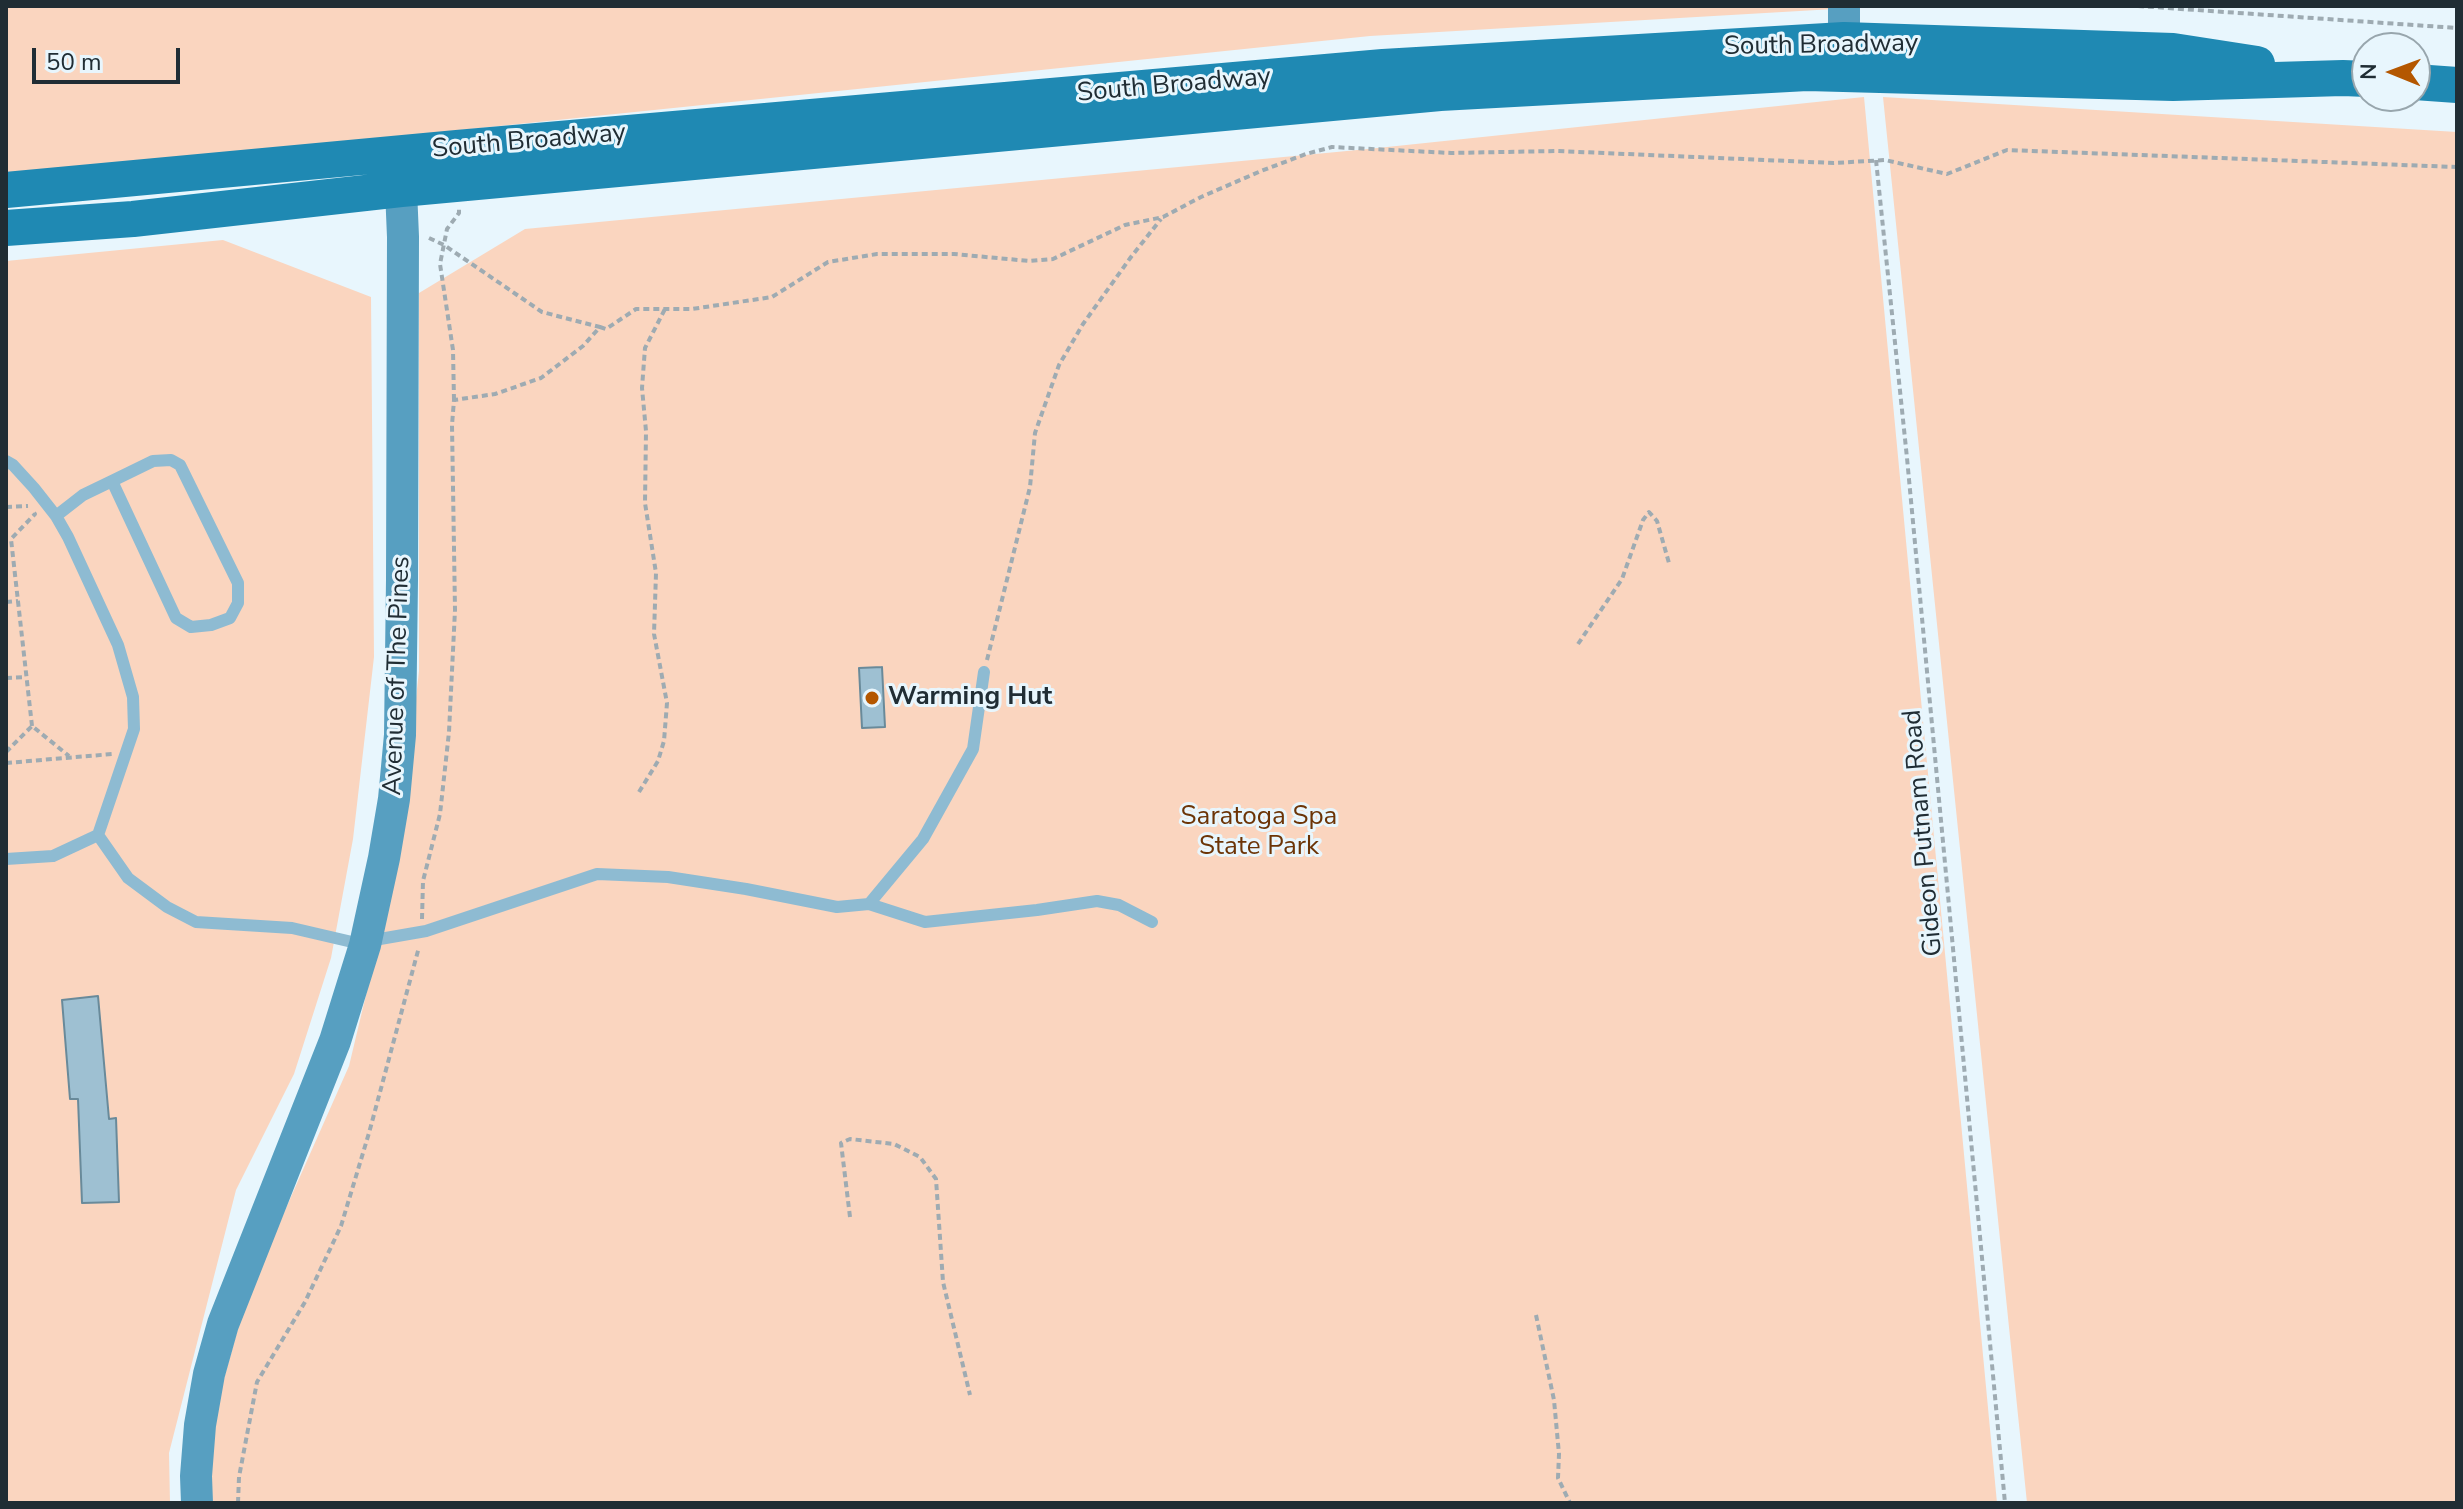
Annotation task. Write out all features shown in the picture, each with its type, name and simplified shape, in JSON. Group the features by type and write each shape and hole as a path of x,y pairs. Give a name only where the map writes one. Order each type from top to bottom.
{"main road":[{"name":"South Broadway","path":"6,190 1383,67 1844,40 2173,51 2351,78"},
{"name":"South Broadway","path":"6,228 133,219 401,189 1440,93 1807,73 1844,40"},
{"path":"2431,83 2457,85"}],"street":[{"name":"Avenue of The Pines","path":"197,1503 200,1425 209,1374 223,1324 335,1041 365,945 394,799 400,735 402,580 399,153"}],"lane":[{"path":"56,516 83,495 153,461 171,460 180,465 238,583 238,603 230,618 211,625 191,627 176,618 112,481"},
{"path":"6,461 34,488 68,537 118,645 133,697 134,729 98,835 53,856 6,859"},
{"path":"869,904 923,839 973,749 984,672"},
{"path":"98,835 128,878 167,907 196,922 292,928 365,945 380,939 422,932 597,874 668,877 837,907 869,904 925,922 1097,901 1119,905 1152,922"}],"path":[{"path":"2138,6 2457,28"},
{"path":"423,235 444,245 542,312 606,329 636,309 692,309 772,297 828,262 877,254 954,254 1029,261 1053,259 1125,225 1163,217 1261,171 1332,147 1451,153 1557,151 1834,163 1885,160 1947,174 2007,150 2457,167"},
{"name":"Gideon Putnam Road","path":"1876,160 1909,473 2005,1503"},
{"path":"238,1503 239,1477 257,1382 305,1302 341,1226 416,965 422,932 423,881 440,814 449,732 455,610 454,400 453,350 440,264 447,229 459,213 459,199"},
{"path":"984,672 1030,487 1035,433 1059,365 1083,324 1163,217"},
{"path":"639,792 661,751 667,703 654,634 656,573 645,503 646,431 642,388 645,348 665,309"},
{"path":"454,400 495,394 541,378 583,346 600,327"},
{"path":"6,507 27,505 35,514 11,539 32,726 71,757"},
{"path":"1578,644 1622,579 1643,520 1649,512 1657,521 1669,563"},
{"path":"6,602 18,601"},
{"path":"6,678 26,677"},
{"path":"6,752 32,726"},
{"path":"6,763 126,752"},
{"path":"850,1217 841,1143 850,1139 894,1144 920,1157 936,1179 943,1282 970,1395"},
{"path":"1536,1315 1554,1400 1558,1478 1570,1503"}],"green space":[{"path":"6,6 1834,6 1834,9 1370,36 6,177"},
{"name":"Saratoga Spa State Park","path":"1864,97 1997,1503 211,1503 210,1429 247,1296 349,1066 398,861 419,671 419,293 525,229 1368,149"},
{"path":"1883,97 2457,132 2457,1503 2027,1503"},
{"path":"223,240 371,297 374,657 353,839 331,958 294,1074 236,1190 169,1453 170,1503 6,1503 6,261"}],"building":[{"name":"Warming Hut","path":"882,667 885,727 862,728 859,668"},
{"path":"98,996 109,1119 116,1118 119,1202 82,1203 78,1099 70,1099 62,1000"}],"place":[{"name":"Warming Hut","path":"872,698"}]}
